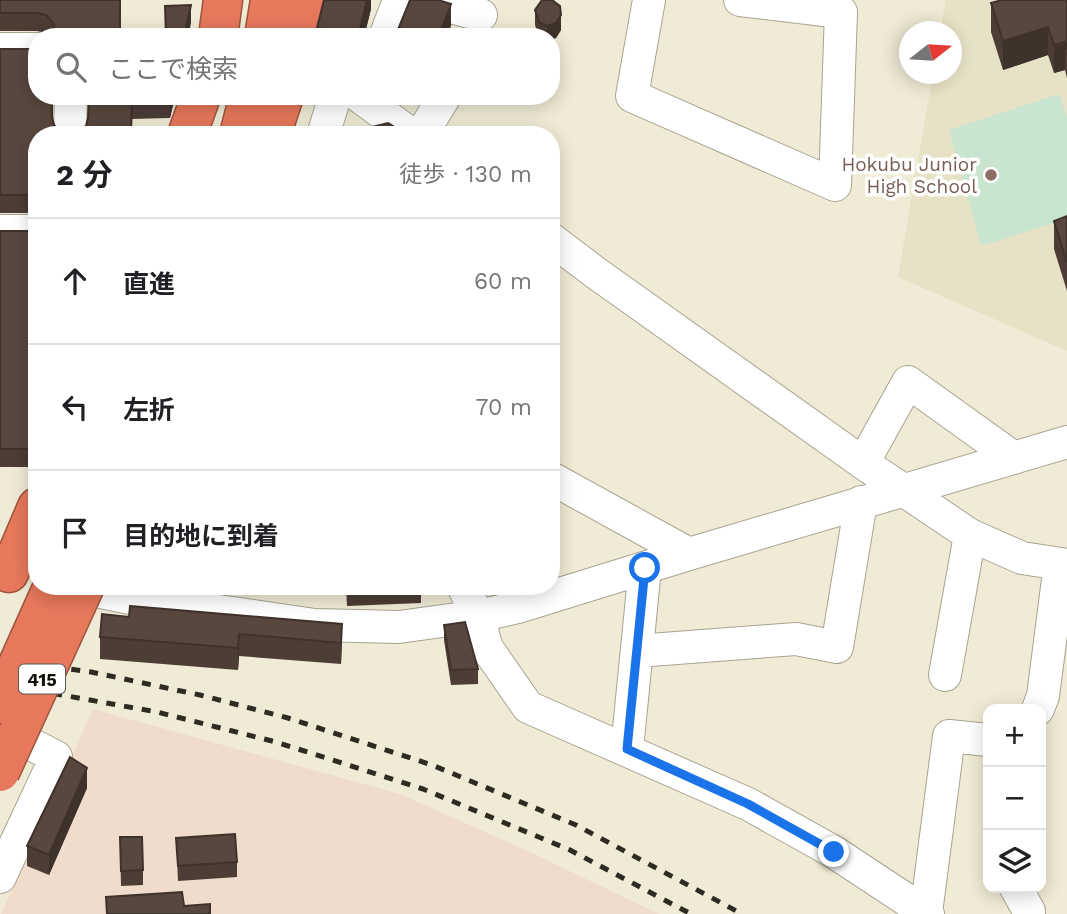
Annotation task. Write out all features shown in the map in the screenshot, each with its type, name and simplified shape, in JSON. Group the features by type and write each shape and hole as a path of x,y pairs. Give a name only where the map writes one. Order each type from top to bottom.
{"highway":[{"path":"219,28 223,0"},
{"path":"265,28 270,0"},
{"path":"299,28 304,0"},
{"path":"190,126 198,105"},
{"path":"241,126 247,105"},
{"path":"274,126 281,105"},
{"path":"15,575 28,535"},
{"name":"415","path":"0,704 49,595"},
{"name":"415","path":"0,772 81,595"}],"street":[{"path":"388,28 399,0"},
{"path":"425,0 480,17"},
{"path":"649,0 632,96 835,185 842,6 740,0"},
{"path":"0,50 28,49"},
{"path":"70,126 71,105"},
{"path":"326,126 332,105"},
{"path":"371,105 400,126"},
{"path":"427,126 439,105"},
{"path":"0,231 28,231"},
{"path":"560,246 863,463 970,535 1022,558 1064,565 1044,696 1040,704"},
{"path":"863,463 908,382 1014,458"},
{"path":"560,594 1067,442"},
{"path":"560,485 689,554"},
{"path":"637,652 796,639 837,647 862,502"},
{"path":"945,675 970,535"},
{"path":"627,749 645,568"},
{"path":"149,595 315,625 399,627 478,617 557,595"},
{"path":"467,595 478,617 487,649 528,707 748,804 834,852 927,913 949,736 983,739"},
{"path":"478,617 490,595"},
{"path":"0,728 55,757 0,877"},
{"path":"1019,893 1029,914"}],"shaded area":[{"name":"Hokubu Junior High School","path":"946,0 1067,0 1067,351 898,277 931,84 962,84 962,21 942,21"},
{"path":"93,709 400,794 659,914 1,914"}],"green space":[{"path":"1059,94 1067,118 1067,219 981,246 949,130"}],"building":[{"path":"0,0 120,0 120,28 54,28 46,15 0,13"},
{"path":"324,0 367,0 360,28 317,28"},
{"path":"410,0 438,0 451,4 442,28 399,28"},
{"path":"542,0 552,0 560,6 561,15 556,23 547,26 539,22 535,10"},
{"path":"1002,0 1067,0 1067,50 1065,42 1054,45 1048,27 1003,41 991,3"},
{"path":"191,5 186,28 166,28 165,6"},
{"path":"0,49 28,49 28,105 52,105 55,126 28,126 28,195 0,195"},
{"path":"89,105 132,105 131,126 86,126"},
{"path":"1067,216 1067,263 1054,221"},
{"path":"0,231 28,231 28,449 0,449"},
{"path":"130,606 342,624 341,643 239,634 238,648 100,637 102,614 129,617"},
{"path":"465,622 478,669 451,670 444,625"},
{"path":"70,757 87,768 49,855 27,846"},
{"path":"235,834 237,862 178,866 176,838"},
{"path":"120,837 142,837 143,870 121,871"},
{"path":"182,892 184,906 210,904 210,914 107,914 106,897"}],"railway":[{"path":"0,659 91,672 200,695 288,718 432,765 576,825 742,914"},
{"path":"0,684 157,712 276,742 423,789 570,850 691,914"}],"place":[{"name":"Hokubu Junior High School","path":"991,175"}],"route":[{"path":"645,568 627,749 748,804 834,852"}]}
